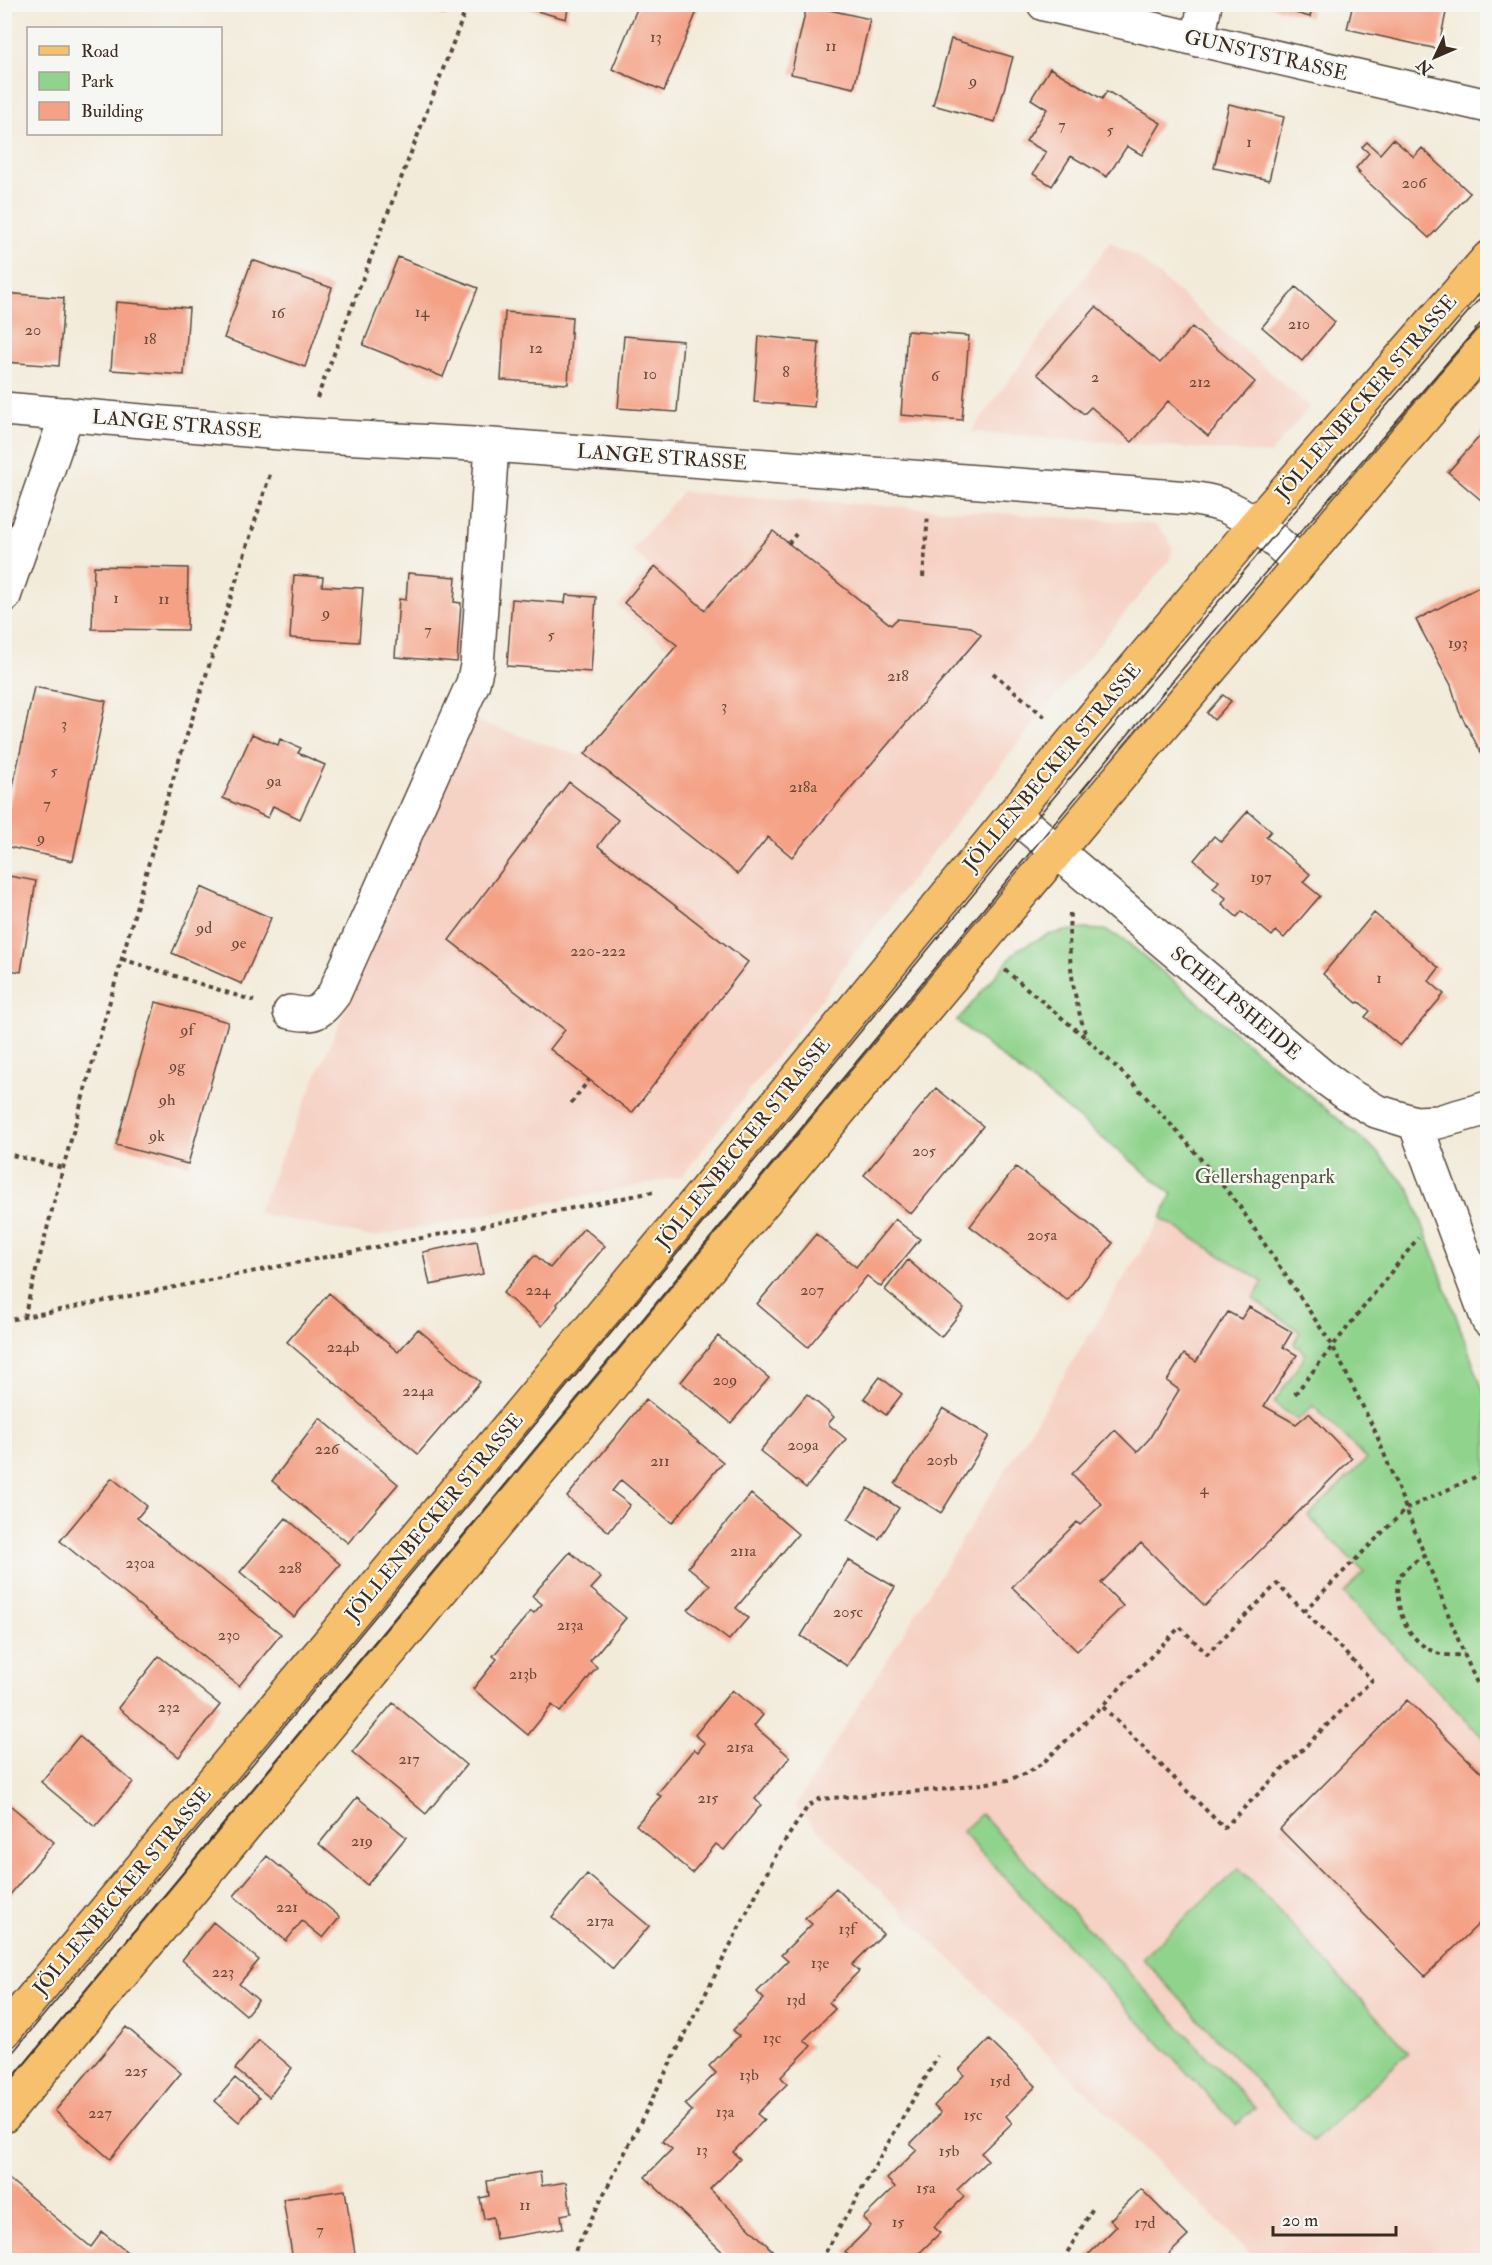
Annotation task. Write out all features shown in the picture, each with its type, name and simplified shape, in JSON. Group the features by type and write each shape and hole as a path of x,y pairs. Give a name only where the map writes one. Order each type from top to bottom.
{"main road":[{"name":"JÖLLENBECKER STRASSE","path":"4,2032 691,1208 1073,741 1255,525 1488,258"},
{"path":"4,2116 574,1427 978,946 1065,858 1299,562 1488,343"}],"street":[{"name":"GUNSTSTRASSE","path":"1044,4 1488,106"},
{"path":"1198,40 1205,4"},
{"name":"LANGE STRASSE","path":"4,409 293,434 492,445 1189,498 1230,508 1255,525 1299,562"},
{"path":"4,596 67,414"},
{"path":"290,1012 307,1015 322,1010 334,994 472,683 477,666 492,445"},
{"name":"SCHELPSHEIDE","path":"1012,814 1321,1075 1347,1094 1376,1111 1415,1123 1438,1122 1488,1108"},
{"path":"1415,1123 1488,1320"}],"path":[{"path":"24,1317 63,1168 167,798 293,434 468,4"},
{"path":"923,577 931,477"},
{"path":"788,544 796,534"},
{"path":"993,672 1073,741"},
{"path":"1065,858 1068,940 1078,1013 1088,1039"},
{"path":"978,946 1088,1039 1132,1082 1177,1131 1238,1204 1332,1345 1375,1431 1476,1681 1488,1695"},
{"path":"122,959 290,1012"},
{"path":"571,1103 589,1080"},
{"path":"4,1153 63,1168"},
{"path":"4,1321 650,1193 662,1192 679,1198 691,1208"},
{"path":"1295,1394 1444,1204"},
{"path":"1304,1611 1406,1509 1488,1471"},
{"path":"1425,1555 1400,1575 1397,1583 1398,1600 1403,1619 1411,1634 1422,1646 1437,1654 1447,1656 1464,1654"},
{"path":"574,2260 576,2249 760,1885 795,1822 808,1806 819,1799 949,1789 1008,1780 1026,1773 1044,1762 1180,1627 1208,1654 1277,1584 1372,1680 1224,1828 1102,1706"},
{"path":"821,2260 938,2056"},
{"path":"1063,2260 1094,2206"}],"shaded area":[{"path":"1110,242 1140,259 1310,407 1270,454 971,432"},
{"path":"684,490 686,492 1135,522 1155,525 1168,537 1172,549 1170,559 1163,568 1041,714 681,1177 372,1237 257,1213 471,719 580,756 670,649 618,606 650,567 632,550"},
{"path":"1161,1218 1263,1282 1253,1299 1301,1332 1313,1406 1367,1459 1308,1516 1365,1572 1344,1593 1487,1742 1487,2260 1257,2260 795,1807"}],"green space":[{"name":"Gellershagenpark","path":"1084,929 1104,930 1123,939 1374,1149 1410,1190 1487,1401 1487,1742 1344,1593 1364,1572 1308,1516 1367,1459 1313,1406 1297,1420 1274,1403 1306,1354 1294,1344 1300,1332 1253,1299 1263,1282 1161,1218 1172,1194 957,1021 1018,949 1047,935"},
{"path":"981,1814 1255,2108 1236,2125 962,1832"},
{"path":"1239,1868 1409,2052 1313,2142 1142,1958"}],"building":[{"path":"410,4 447,4 444,15"},
{"path":"511,4 569,4 566,19"},
{"path":"639,4 700,4 664,91 612,69"},
{"path":"1263,4 1313,4 1310,17"},
{"path":"1353,4 1448,4 1438,49 1347,29"},
{"path":"807,5 870,19 854,88 791,74"},
{"path":"951,39 1013,57 995,122 933,105"},
{"path":"1050,68 1102,99 1107,91 1161,123 1142,155 1127,146 1107,177 1071,156 1052,186 1033,174 1046,152 1026,141 1047,109 1031,99"},
{"path":"1229,104 1284,117 1269,180 1214,168"},
{"path":"1393,139 1414,157 1422,148 1470,193 1429,238 1358,173 1360,172 1356,168 1369,153 1362,147 1367,142 1380,154"},
{"path":"398,257 478,288 443,377 363,345"},
{"path":"252,260 332,288 305,367 224,338"},
{"path":"1296,287 1335,322 1302,361 1262,327"},
{"path":"4,293 64,298 59,366 4,362"},
{"path":"116,302 189,308 184,375 111,370"},
{"path":"1096,307 1160,363 1192,327 1255,382 1208,436 1168,401 1132,442 1091,407 1084,414 1037,374"},
{"path":"505,312 572,317 568,384 501,380"},
{"path":"907,331 969,336 962,420 901,415"},
{"path":"624,336 683,341 677,412 618,408"},
{"path":"759,336 819,342 814,407 754,402"},
{"path":"1488,427 1488,506 1448,472"},
{"path":"773,531 891,625 897,619 971,627 981,635 792,857 768,837 738,874 585,754 677,645 624,603 655,566 705,610"},
{"path":"94,566 188,568 187,630 92,629"},
{"path":"408,573 456,577 454,602 461,603 457,662 395,657 399,599 406,600"},
{"path":"294,575 323,577 322,586 363,588 359,642 290,638"},
{"path":"1488,582 1488,766 1459,711 1451,685 1416,620"},
{"path":"566,595 596,597 591,672 507,666 512,599 565,603"},
{"path":"34,687 106,701 73,861 4,846 4,829"},
{"path":"1223,695 1231,701 1214,720 1207,713"},
{"path":"252,734 278,745 280,739 301,748 298,753 325,765 300,819 273,806 268,818 223,798"},
{"path":"569,782 618,820 598,846 748,962 632,1113 550,1049 565,1030 449,940"},
{"path":"1248,811 1271,831 1266,837 1310,874 1303,882 1320,896 1284,938 1276,931 1272,936 1242,911 1237,917 1222,904 1226,898 1213,888 1219,881 1194,860 1214,836 1221,842"},
{"path":"4,875 36,881 21,972 10,970 6,991"},
{"path":"201,887 271,918 242,984 172,953"},
{"path":"1374,913 1439,968 1429,981 1444,994 1400,1046 1365,1017 1370,1011 1323,974"},
{"path":"156,1002 228,1022 188,1164 116,1145"},
{"path":"936,1088 983,1126 911,1214 864,1175"},
{"path":"1016,1167 1113,1243 1068,1301 970,1226"},
{"path":"895,1219 920,1239 881,1287 867,1276 808,1347 757,1304 816,1234 856,1267"},
{"path":"584,1228 605,1246 557,1304 558,1306 542,1326 503,1293 535,1255 550,1268"},
{"path":"477,1241 483,1274 430,1285 423,1252"},
{"path":"908,1260 964,1308 941,1337 885,1290"},
{"path":"329,1293 398,1352 418,1329 480,1382 418,1454 287,1342"},
{"path":"1249,1307 1292,1332 1283,1347 1297,1355 1264,1406 1296,1424 1309,1413 1352,1458 1205,1606 1141,1543 1101,1583 1123,1606 1077,1651 1012,1587 1077,1522 1080,1525 1102,1504 1072,1474 1115,1430 1137,1452 1149,1439 1179,1390 1167,1381 1184,1354 1196,1362 1228,1312 1241,1319"},
{"path":"718,1336 769,1378 731,1423 681,1382"},
{"path":"880,1377 902,1394 886,1415 864,1398"},
{"path":"807,1394 834,1417 828,1424 846,1439 806,1488 760,1451"},
{"path":"646,1399 723,1462 672,1523 621,1480 612,1491 630,1505 609,1532 567,1497"},
{"path":"943,1408 989,1436 941,1513 895,1484"},
{"path":"320,1418 398,1484 348,1543 272,1481"},
{"path":"112,1478 147,1506 137,1518 281,1634 239,1686 60,1541"},
{"path":"868,1488 899,1508 879,1539 848,1519"},
{"path":"751,1494 798,1534 736,1608 748,1618 729,1640 688,1610 710,1585 688,1567"},
{"path":"286,1518 340,1564 294,1617 240,1572"},
{"path":"570,1552 601,1578 591,1589 626,1618 590,1661 597,1667 580,1689 560,1712 552,1705 528,1735 473,1689 497,1659 493,1656 531,1611 534,1613 542,1604 532,1596"},
{"path":"848,1560 895,1587 847,1666 801,1636"},
{"path":"159,1656 220,1705 179,1757 118,1708"},
{"path":"732,1690 763,1715 754,1726 790,1757 755,1799 761,1805 724,1850 716,1844 692,1873 636,1825 661,1796 657,1794 694,1749 698,1752 705,1743 695,1735"},
{"path":"1407,1700 1488,1779 1488,1915 1425,1976 1280,1829"},
{"path":"393,1703 466,1765 426,1814 352,1752"},
{"path":"79,1736 133,1782 95,1827 41,1782"},
{"path":"357,1797 406,1837 367,1885 319,1844"},
{"path":"4,1800 54,1842 4,1902"},
{"path":"267,1856 340,1917 323,1938 302,1921 286,1941 234,1896"},
{"path":"587,1874 649,1926 613,1969 552,1917"},
{"path":"836,1888 883,1934 852,1965 859,1971 829,2002 835,2009 804,2040 811,2046 781,2077 787,2084 757,2114 764,2120 733,2152 740,2159 710,2189 773,2251 763,2260 731,2260 645,2177 672,2149 662,2141 692,2111 685,2104 716,2073 709,2066 739,2036 733,2030 764,1999 757,1992 788,1961 781,1955 812,1924 805,1918"},
{"path":"213,1922 259,1960 239,1984 258,2000 246,2015 182,1960"},
{"path":"126,2027 181,2073 110,2159 55,2111"},
{"path":"259,2040 292,2068 269,2097 235,2069"},
{"path":"989,2040 1036,2086 1006,2116 1012,2123 981,2153 988,2160 957,2190 964,2197 934,2227 940,2233 912,2260 854,2260 845,2252 871,2226 863,2218 895,2187 887,2179 917,2150 910,2144 941,2113 934,2106 964,2075 959,2070"},
{"path":"235,2078 259,2098 239,2122 215,2101"},
{"path":"540,2172 542,2186 566,2182 571,2213 561,2215 563,2228 496,2239 493,2217 484,2219 480,2198 489,2196 487,2181"},
{"path":"4,2175 91,2247 102,2232 137,2260 10,2260 4,2256"},
{"path":"1141,2189 1188,2236 1163,2260 1091,2260 1087,2256 1117,2226 1110,2220"},
{"path":"345,2190 356,2260 293,2260 283,2199"}],"tram line":[{"path":"4,2063 741,1177 1028,828 1271,539 1488,289"},
{"path":"4,2088 1200,648 1488,315"}]}
